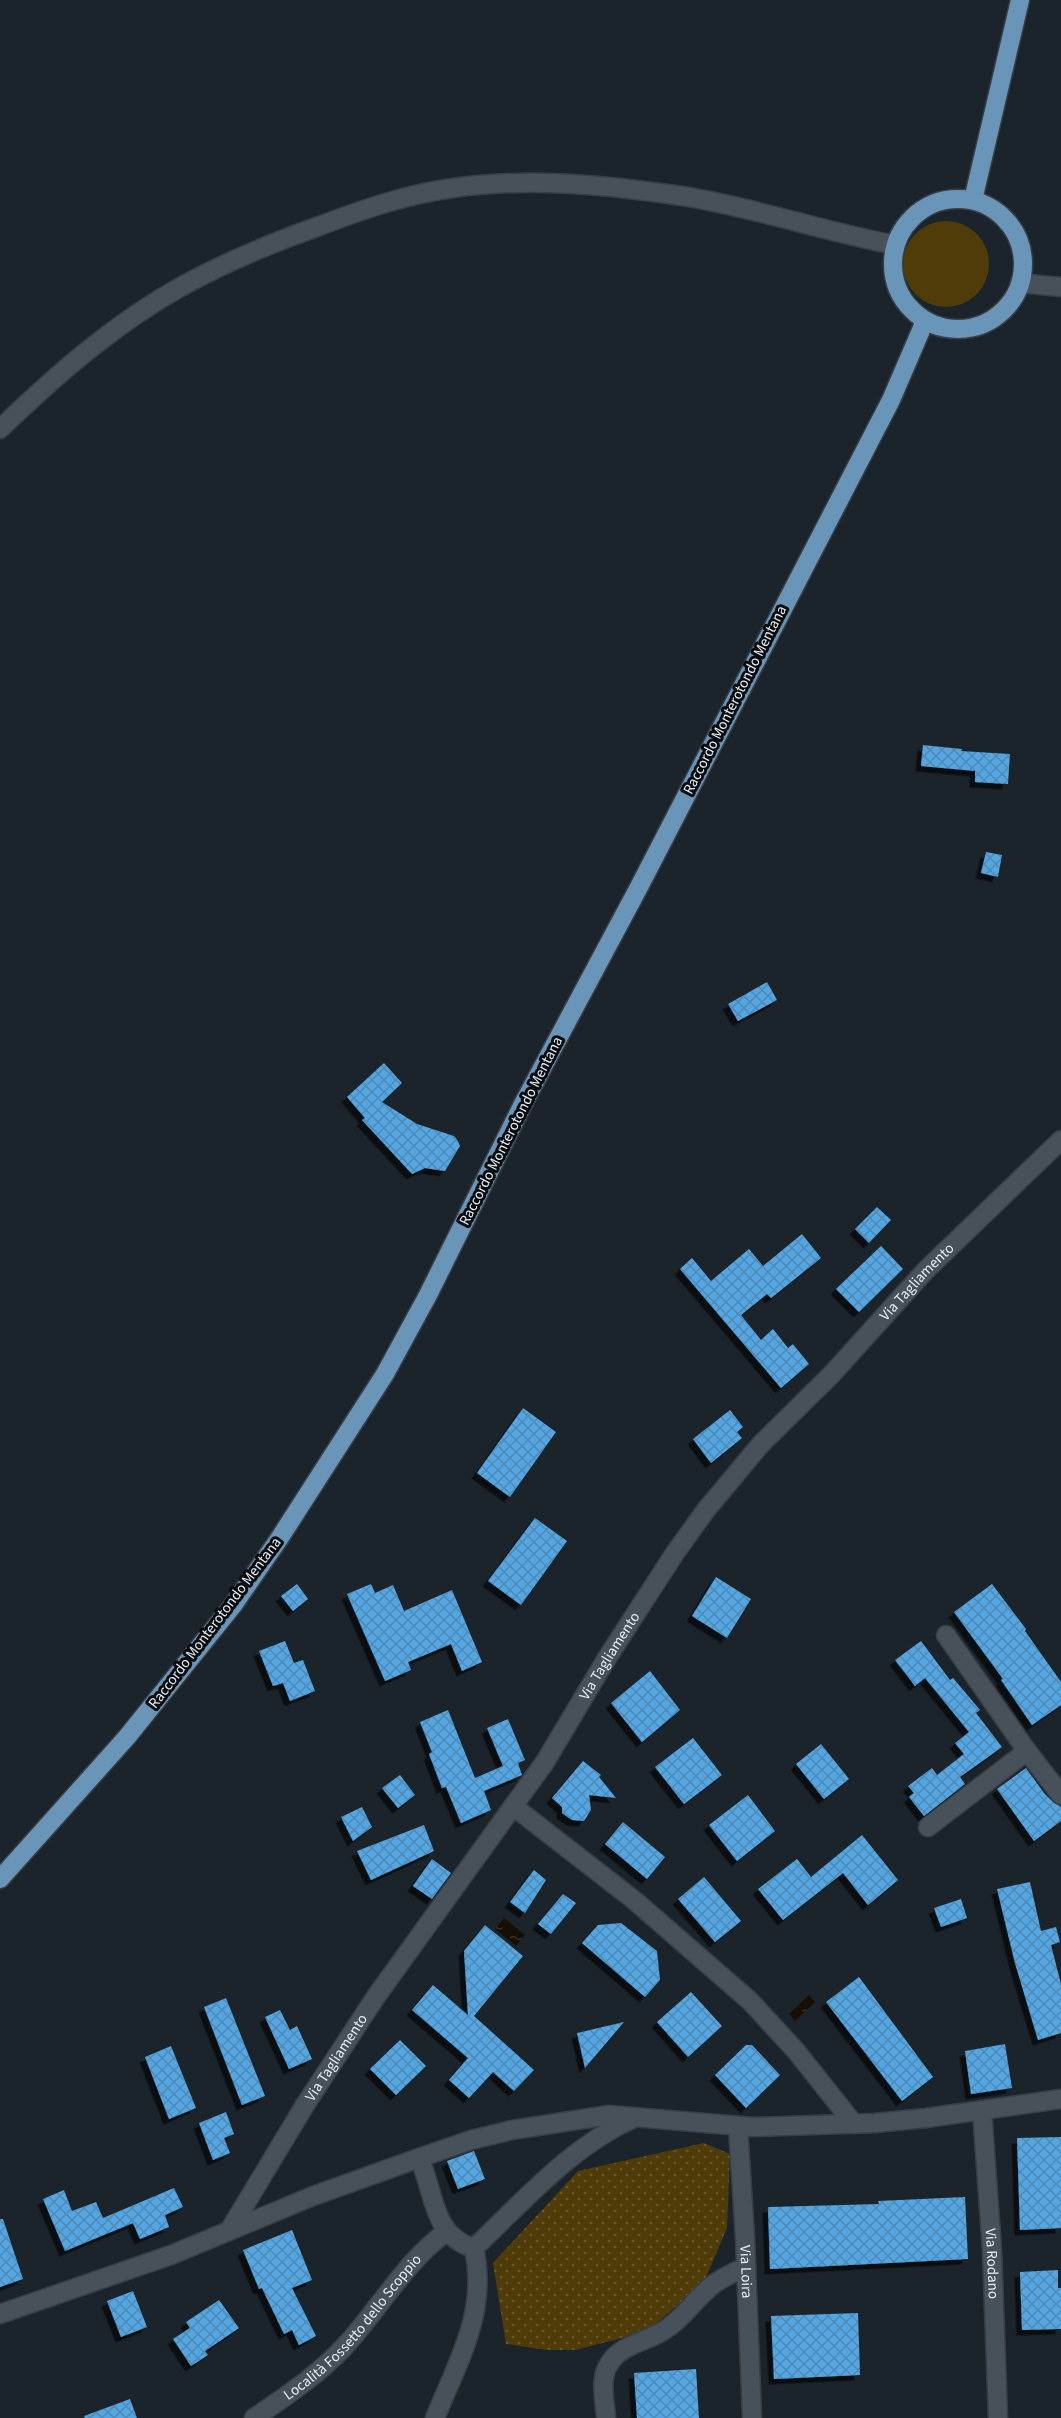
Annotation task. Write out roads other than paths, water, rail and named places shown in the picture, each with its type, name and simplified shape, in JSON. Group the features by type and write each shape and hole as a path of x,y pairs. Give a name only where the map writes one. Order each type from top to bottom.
{"main road":[{"path":"973,200 1020,0"},
{"path":"953,199 973,200 996,212 1014,231 1021,248 1023,266 1020,283 1012,301 999,315 982,325 963,329 943,328 925,321 908,307 897,288 893,267 896,245 904,227 917,213 934,203 953,199"},
{"name":"Raccordo Monterotondo Mentana","path":"0,1879 127,1737 234,1604 279,1539 385,1374 428,1294 522,1104 644,876 891,400 925,321"}],"street":[{"path":"0,429 82,354 125,322 182,286 269,244 346,216 397,200 452,188 528,183 650,192 759,211 855,237 896,245"},
{"path":"1020,283 1061,287"},
{"name":"Via Tagliamento","path":"230,2231 315,2090 375,1998 545,1762 675,1553 722,1489 777,1427 832,1374 925,1271 1061,1140"},
{"path":"946,1635 1061,1795"},
{"path":"928,1827 1027,1750"},
{"path":"513,1806 634,1900 750,2001 796,2051 854,2124"},
{"path":"0,2314 171,2255 314,2196 419,2158 471,2140 512,2130 609,2115 738,2126 854,2124 926,2118 1061,2099"},
{"name":"Via Rodano","path":"982,2110 992,2250 998,2418"},
{"path":"474,2248 574,2153 636,2117"},
{"name":"Via Loira","path":"738,2126 752,2418"},
{"path":"419,2158 428,2178 437,2217 446,2232 460,2243 474,2248"},
{"name":"Località Fossetto dello Scoppio","path":"254,2418 321,2370 375,2311 414,2261 446,2232"},
{"path":"435,2418 466,2341 477,2305 479,2281 474,2248"},
{"path":"606,2418 603,2380 608,2364 619,2352 664,2331 710,2287 729,2274 746,2267"}],"water":[{"path":"504,1918 525,1935 516,1946 495,1929"},
{"path":"809,1995 815,2002 795,2021 789,2014"}]}
